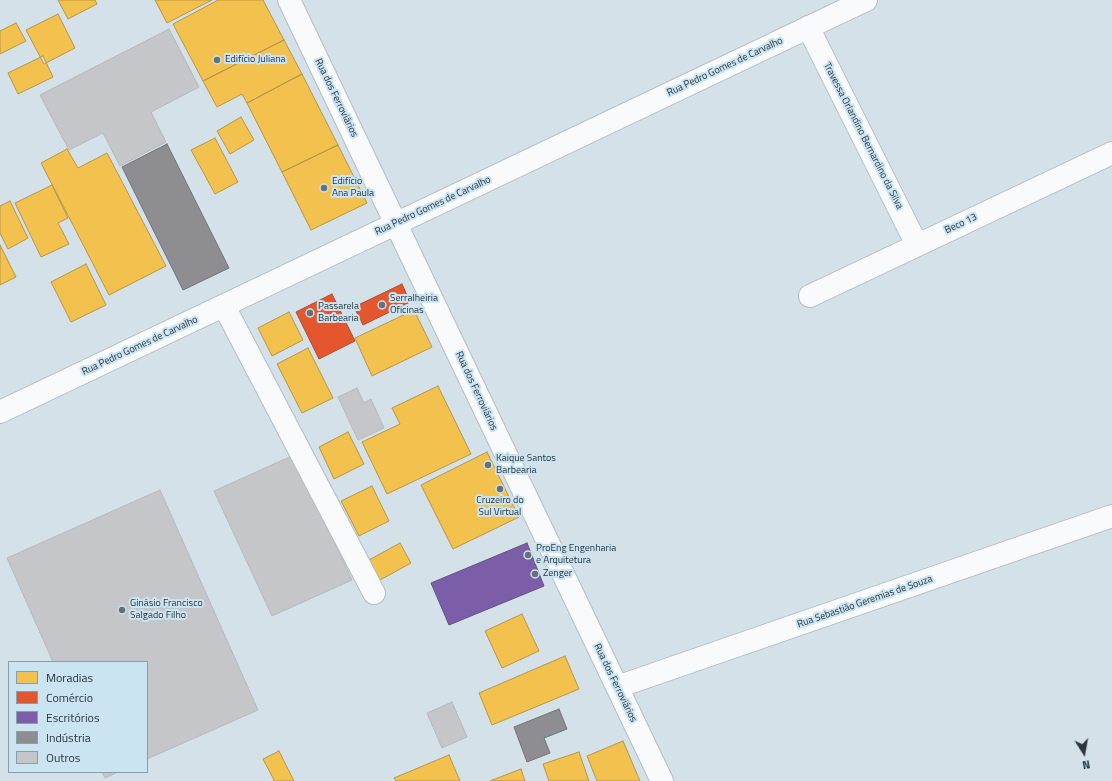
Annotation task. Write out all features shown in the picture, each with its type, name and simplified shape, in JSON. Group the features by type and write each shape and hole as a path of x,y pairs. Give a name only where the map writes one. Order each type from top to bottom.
{"street":[{"name":"Rua dos Ferroviários","path":"290,0 662,781"},
{"name":"Rua Pedro Gomes de Carvalho","path":"0,412 866,0"},
{"name":"Travessa Orlandino Bernardino da Silva","path":"808,27 917,245"},
{"name":"Beco 13","path":"810,296 1112,153"},
{"path":"224,306 374,593"},
{"name":"Rua Sebastião Geremias de Souza","path":"617,688 1112,516"}],"building: Moradias":[{"path":"58,0 95,0 97,4 68,19"},
{"path":"155,0 212,0 167,23"},
{"name":"Edifício Juliana","path":"218,0 263,0 284,40 203,81 173,24"},
{"path":"58,14 75,48 44,64 26,30"},
{"path":"16,23 26,41 0,54 0,31"},
{"path":"284,40 302,74 247,103 242,94 217,107 203,81"},
{"path":"43,56 53,77 18,94 8,73"},
{"path":"302,74 338,145 282,172 247,103"},
{"path":"241,117 254,140 230,154 217,131"},
{"path":"215,138 238,182 215,194 191,150"},
{"name":"Edifício Ana Paula","path":"338,145 367,203 311,230 282,172"},
{"path":"67,149 78,168 107,153 166,266 109,295 41,163"},
{"path":"52,185 68,218 58,223 69,244 41,257 15,203"},
{"path":"10,201 28,238 8,249 0,233 0,206"},
{"path":"0,245 16,277 0,285"},
{"path":"86,264 106,305 71,322 51,282"},
{"path":"414,310 432,347 372,376 355,338"},
{"path":"289,312 303,340 272,356 258,328"},
{"path":"308,348 333,398 302,413 277,364"},
{"path":"438,386 471,454 387,494 362,442 400,424 392,408"},
{"path":"348,432 364,464 334,479 319,447"},
{"path":"487,452 519,517 453,549 421,485"},
{"path":"372,486 389,521 359,536 341,501"},
{"path":"400,543 411,563 380,580 369,560"},
{"path":"522,614 539,651 502,668 485,631"},
{"path":"565,656 579,689 492,725 479,693"},
{"path":"623,741 640,781 597,781 587,756"},
{"path":"279,751 294,781 273,781 274,780 263,759"},
{"path":"579,752 589,781 549,781 543,764"},
{"path":"449,755 460,781 396,781 394,778"},
{"path":"521,769 525,781 490,781"}],"building: Comércio":[{"name":"Serralheiria Oficinas","path":"402,284 410,302 363,325 354,307"},
{"path":"332,294 355,341 319,359 296,312"}],"building: Escritórios":[{"path":"527,543 544,586 449,625 431,583"}],"building: Indústria":[{"path":"167,144 229,268 183,290 122,167"},
{"path":"559,709 567,729 544,738 550,753 527,762 514,727"}],"building: Outros":[{"path":"169,29 199,87 151,112 166,142 120,166 103,133 69,150 40,95"},
{"path":"357,388 364,403 371,399 384,428 358,440 338,397"},
{"path":"294,455 352,580 272,616 214,491"},
{"name":"Ginásio Francisco Salgado Filho","path":"160,490 258,710 148,759 148,661 53,661 7,558"},
{"path":"452,702 467,737 442,748 427,713"},
{"path":"102,773 116,773 105,778"}],"place":[{"name":"Edifício Juliana","path":"217,60"},
{"name":"Edifício Ana Paula","path":"324,188"},
{"name":"Serralheiria Oficinas","path":"382,305"},
{"name":"Passarela Barbearia","path":"310,313"},
{"name":"Kaique Santos Barbearia","path":"488,465"},
{"name":"Cruzeiro do Sul Virtual","path":"500,489"},
{"name":"ProEng Engenharia e Arquitetura","path":"528,555"},
{"name":"Zenger","path":"535,574"},
{"name":"Ginásio Francisco Salgado Filho","path":"122,610"}]}
